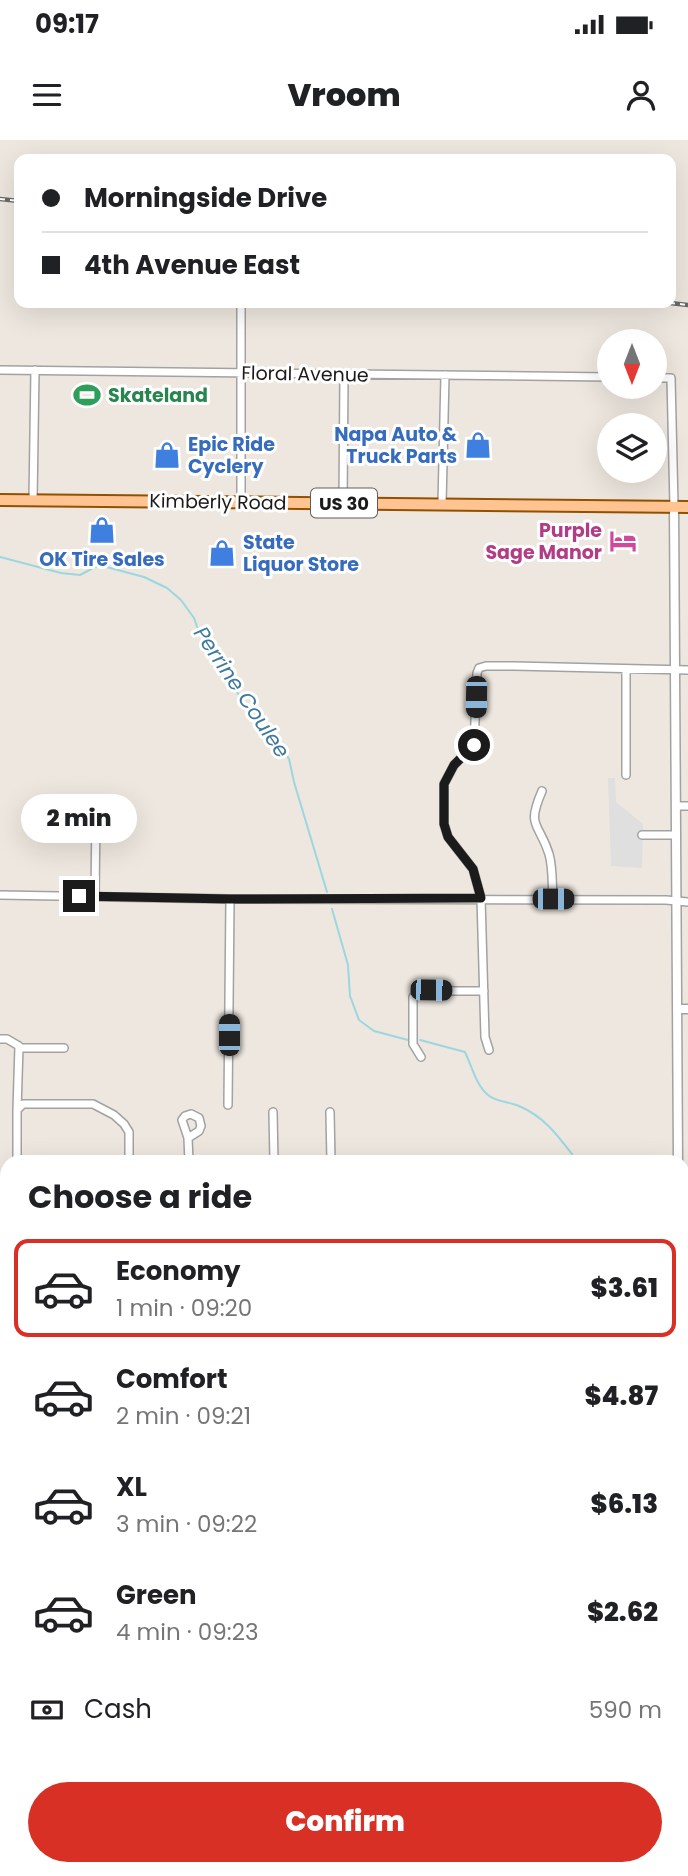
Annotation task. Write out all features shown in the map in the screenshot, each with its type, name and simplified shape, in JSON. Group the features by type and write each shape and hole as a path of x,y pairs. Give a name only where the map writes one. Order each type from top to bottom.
{"main road":[{"name":"Kimberly Road","path":"0,499 688,507"}],"street":[{"path":"241,502 242,308"},
{"name":"Floral Avenue","path":"0,370 597,377"},
{"path":"33,500 35,370"},
{"path":"343,503 344,374"},
{"path":"442,504 445,375"},
{"path":"667,378 671,378 674,506 678,1155"},
{"path":"489,1050 485,1037 481,898 473,869 448,837 444,824 444,784 454,765 474,745 479,668 514,666 688,670"},
{"path":"626,669 626,775"},
{"path":"542,791 534,810 534,819 549,856 553,899"},
{"path":"676,806 688,806"},
{"path":"95,897 96,812"},
{"path":"642,835 676,835"},
{"path":"0,895 688,902"},
{"path":"228,1105 230,899"},
{"path":"421,1057 413,1044 413,997 416,993 431,990 484,992"},
{"path":"677,1009 688,1009"},
{"path":"0,1039 7,1039 19,1045 17,1155"},
{"path":"19,1048 64,1048"},
{"path":"17,1110 23,1104 93,1104 114,1115 124,1124 129,1132 129,1155"},
{"path":"272,1111 274,1155"},
{"path":"330,1112 331,1155"},
{"path":"188,1138 188,1155"}],"shaded area":[{"path":"608,778 615,778 616,802 643,824 642,868 611,866"}],"waterway":[{"name":"Perrine Coulee","path":"0,557 61,573 80,575 99,565 144,577 167,588 181,600 194,618 200,635 217,664 271,740 289,759 327,892"},
{"name":"Perrine Coulee","path":"332,909 348,965 350,996 359,1020 374,1031 408,1040"},
{"name":"Perrine Coulee","path":"420,1040 465,1052 477,1081 488,1095 519,1106 538,1117 572,1155"}],"railway":[{"path":"0,199 14,200"},
{"path":"676,304 688,305"}],"place":[{"name":"Skateland","path":"87,395"},
{"name":"Napa Auto & Truck Parts","path":"478,445"},
{"name":"Epic Ride Cyclery","path":"167,455"},
{"name":"OK Tire Sales","path":"102,530"},
{"name":"Purple Sage Manor","path":"623,541"},
{"name":"State Liquor Store","path":"222,553"}],"route":[{"path":"79,896 230,899 481,898 473,869 448,837 444,824 444,784 447,776 474,745"}]}
